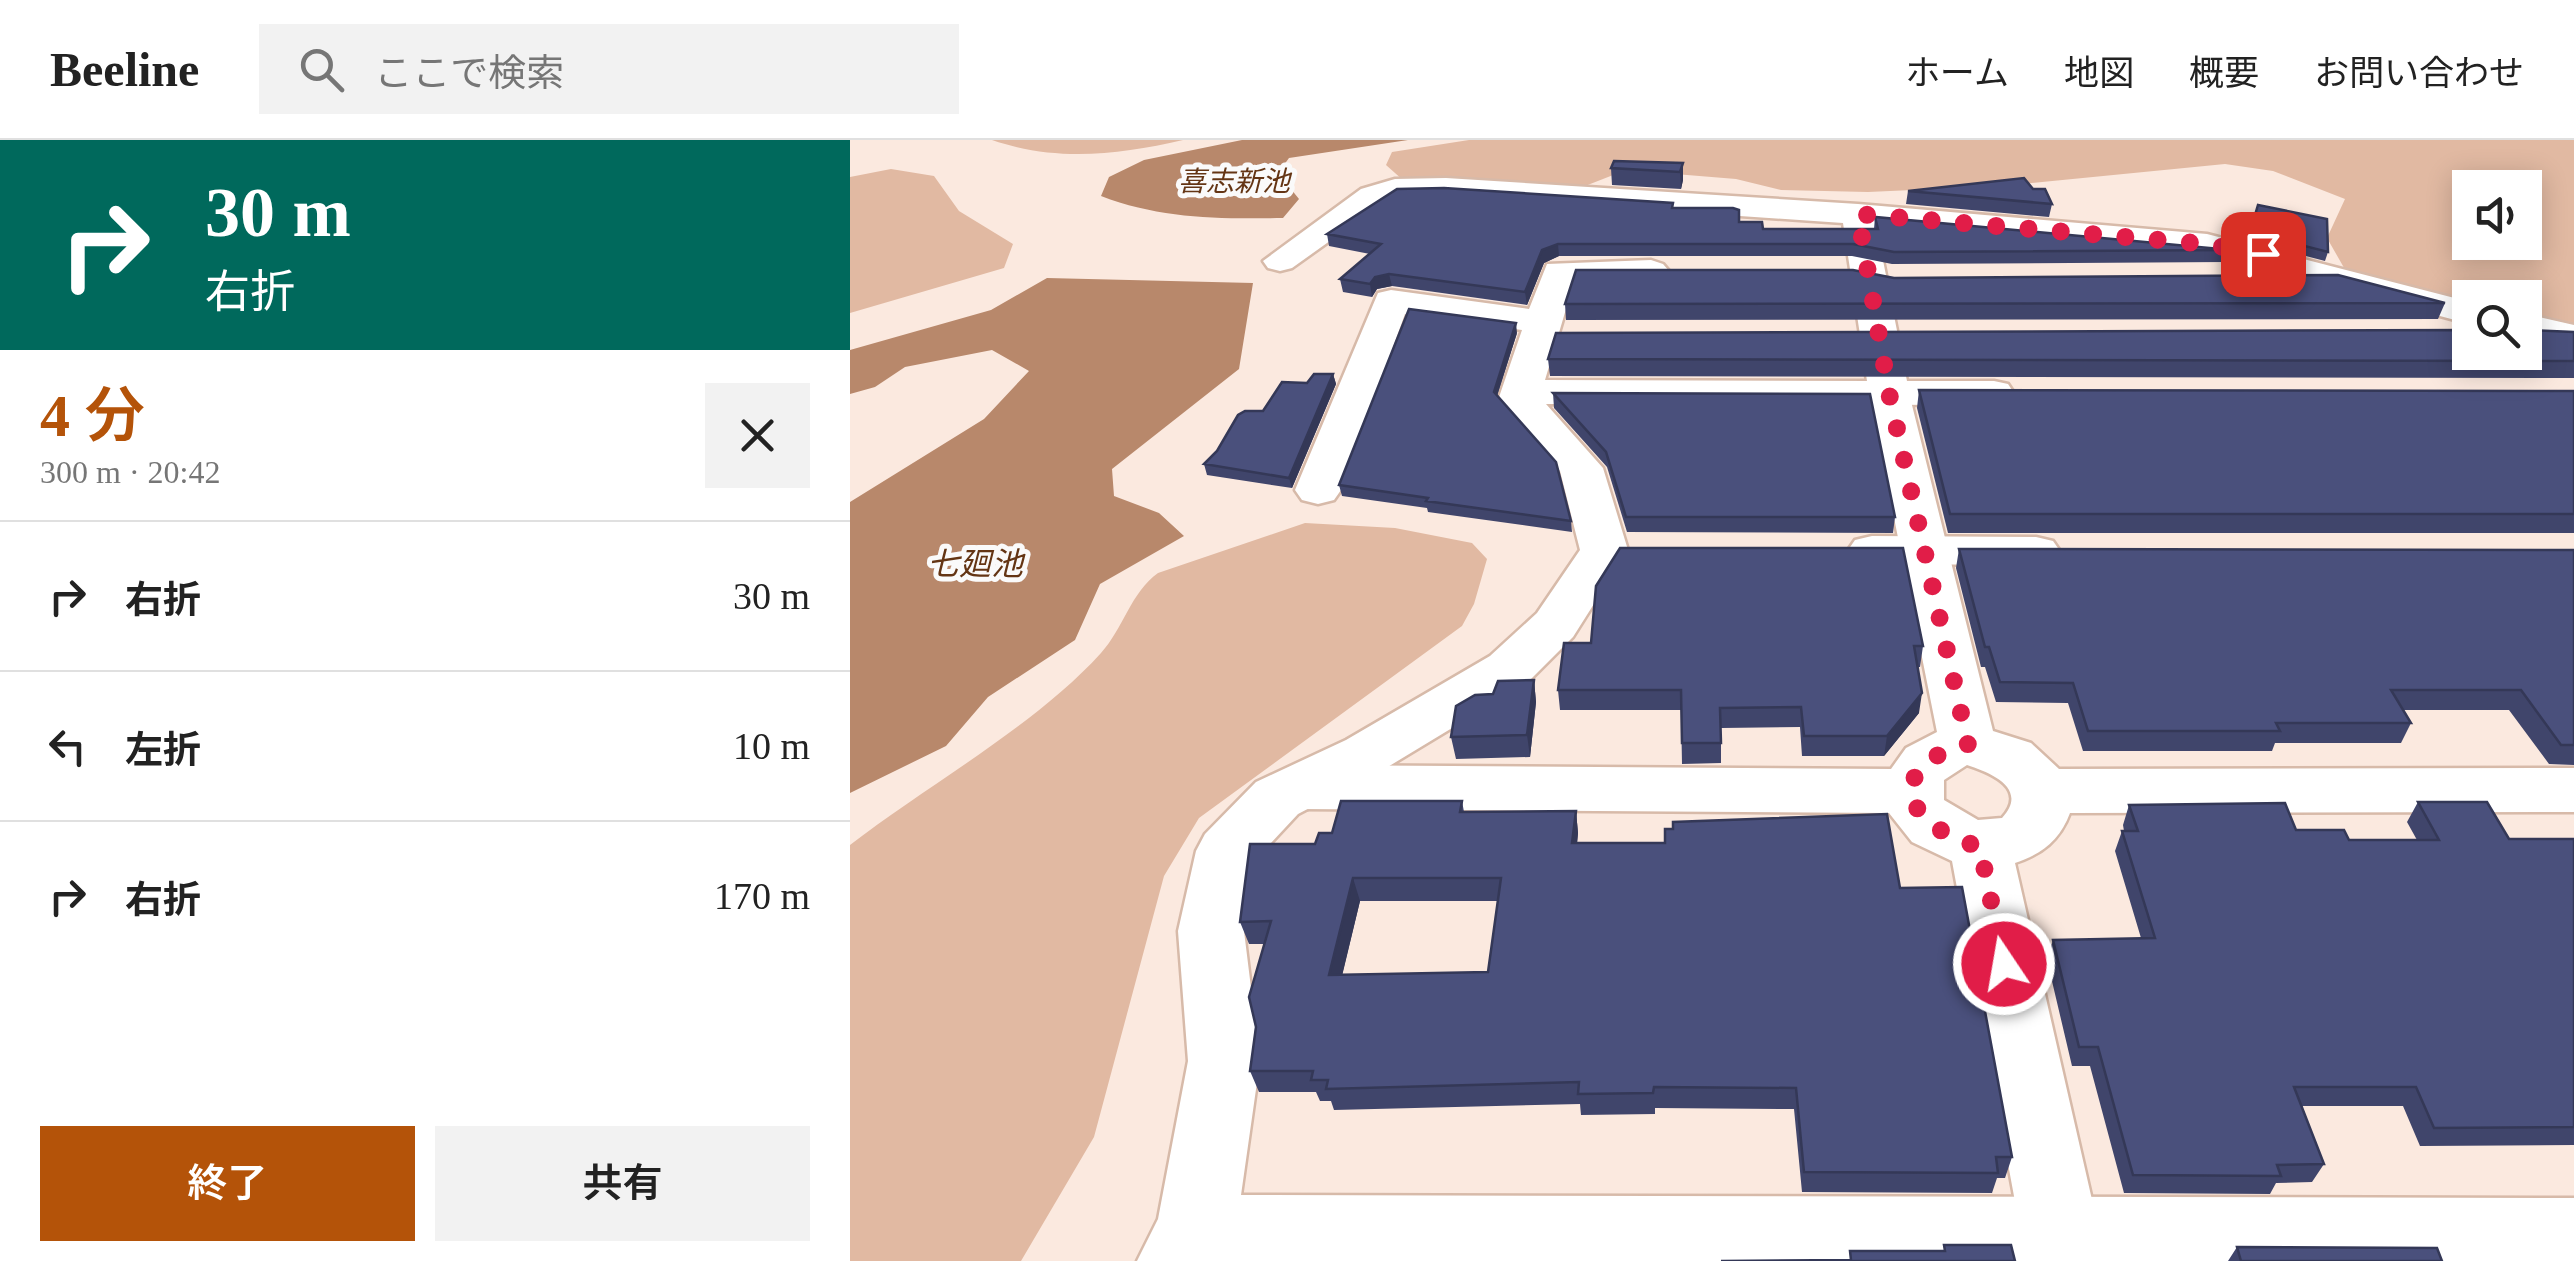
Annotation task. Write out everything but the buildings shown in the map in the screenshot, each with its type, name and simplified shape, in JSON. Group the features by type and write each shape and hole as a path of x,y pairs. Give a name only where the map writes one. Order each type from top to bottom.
{"street":[{"path":"1280,260 1372,196 1416,186 1858,214 2207,244 2263,254 2390,295 2452,309"},
{"path":"1858,214 1851,273 1879,335 1968,744"},
{"path":"1677,271 1560,271 1554,331 1520,400 1581,468 1623,550 1510,669 1366,754 1278,798 1227,851 1211,931 1224,1062 1186,1248 2064,1249 2574,1238"},
{"path":"1851,273 1911,279"},
{"path":"2199,277 2333,276"},
{"path":"1318,490 1391,301 1554,331"},
{"path":"2411,334 2452,334"},
{"path":"1839,335 1918,335"},
{"path":"1522,392 2026,393"},
{"path":"1830,550 2082,551"},
{"path":"1968,744 2016,759 2033,773 2044,791 2044,809 2032,828 2010,842 1980,847 1954,839 1917,809 1912,791 1916,774 1928,759 1946,748 1968,744"},
{"path":"1300,787 1912,791"},
{"path":"2044,791 2574,790"},
{"path":"1980,847 2064,1249"}],"shaded area":[{"path":"992,140 1183,140 1135,149 1063,154"},
{"path":"1469,140 2574,140 2574,332 2542,325 2542,280 2452,280 2452,304 2351,280 2327,238 2345,199 2273,171 2225,164 2001,186 1868,192 1781,190 1736,179 1626,170 1580,188 1404,181 1386,165 1392,152"},
{"path":"891,169 934,176 959,211 1013,244 1004,268 850,313 850,177"},
{"path":"1305,523 1395,528 1472,543 1487,559 1474,604 1462,626 1199,818 1164,876 1094,1137 1021,1261 850,1261 850,845 1013,730 1075,680 1109,643 1141,590 1158,573"}],"water":[{"name":"喜志新池","path":"1242,140 1408,140 1289,158 1278,173 1299,199 1283,218 1213,218 1168,213 1101,196 1109,177 1144,160"},
{"name":"七廻池","path":"1047,278 1253,283 1239,369 1112,469 1114,496 1159,513 1184,536 1100,584 1075,640 988,697 946,746 850,793 850,502 984,419 1029,371 992,350 905,367 875,387 850,394 850,350 991,310"}],"route":[{"path":"2004,964 1980,847 1954,839 1933,825 1917,809 1912,791 1916,774 1928,759 1946,748 1968,744 1889,393 1858,214 2207,244 2263,254"}]}
